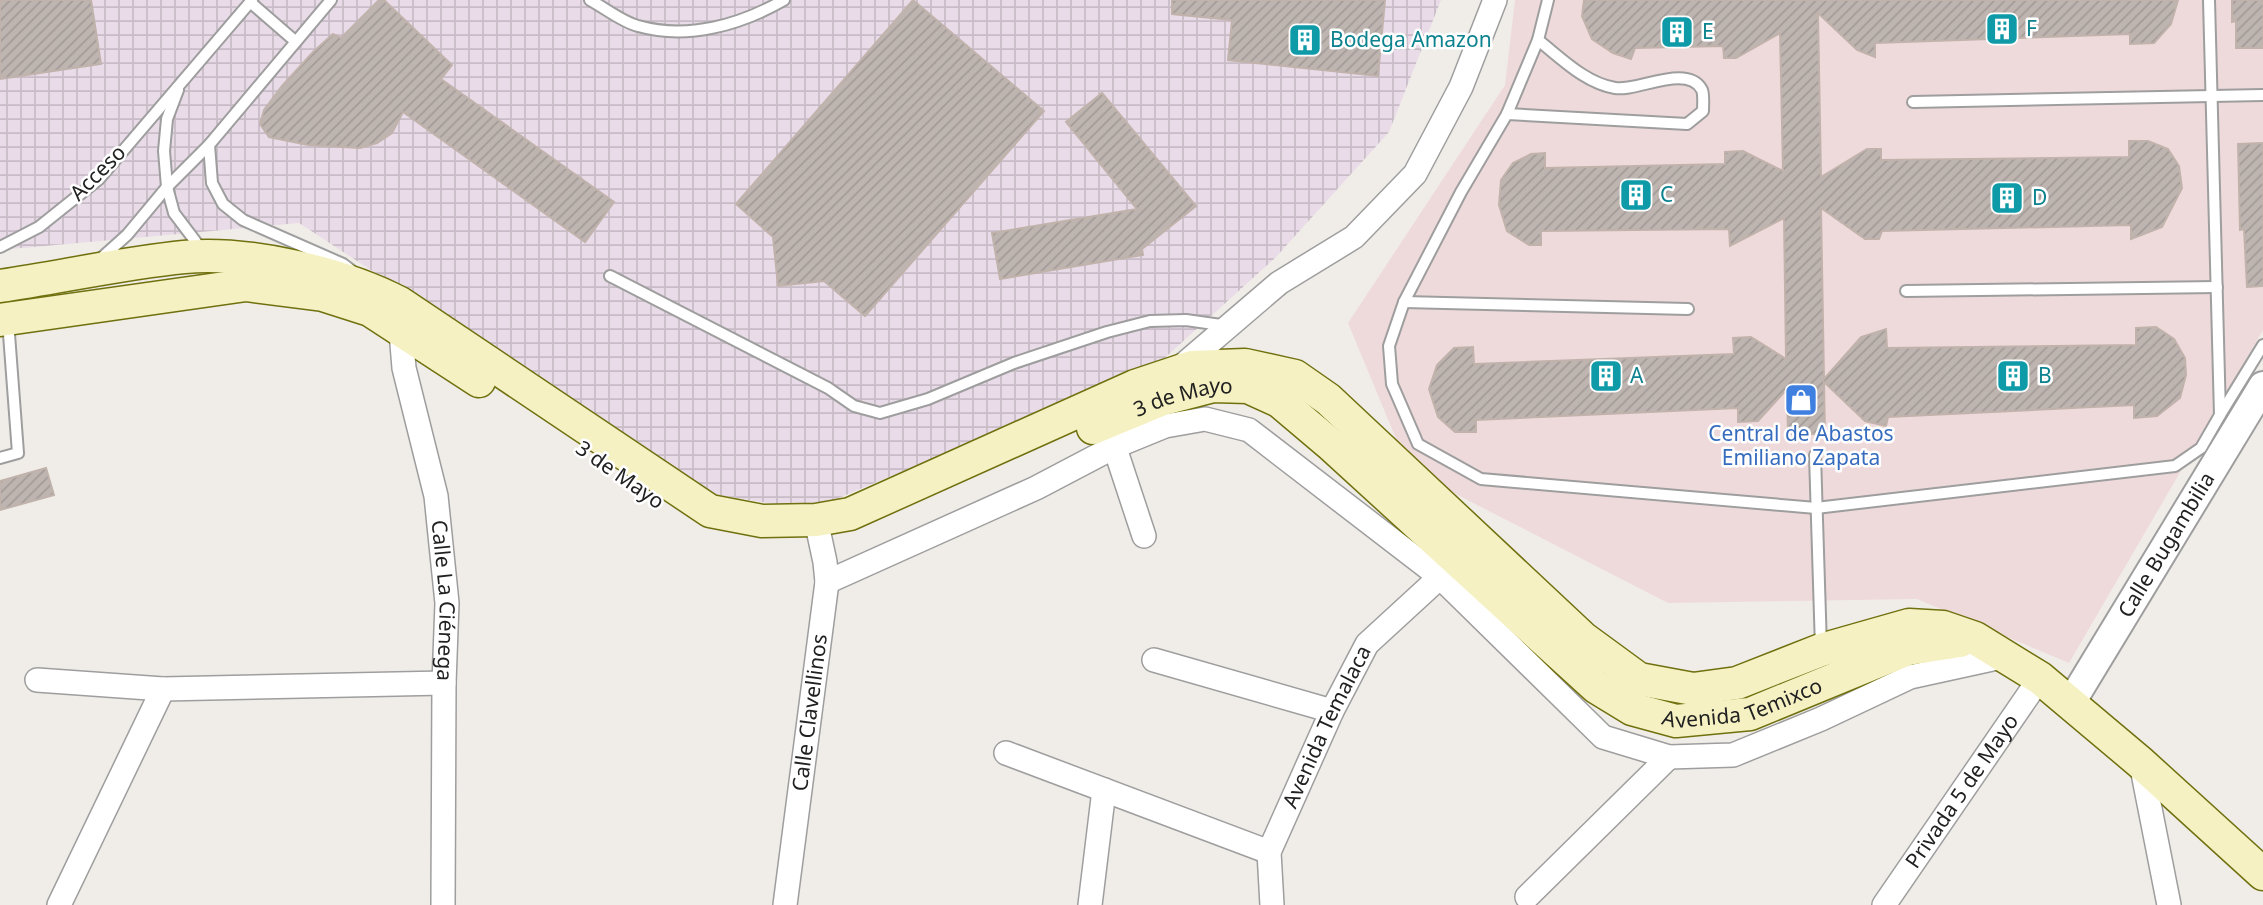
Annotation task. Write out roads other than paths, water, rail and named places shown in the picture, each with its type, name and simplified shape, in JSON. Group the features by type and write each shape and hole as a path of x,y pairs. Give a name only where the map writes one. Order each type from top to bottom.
{"main road":[{"path":"6,314 80,278 185,257 225,273 232,257 317,272 392,307"},
{"name":"3 de Mayo","path":"6,314 53,308 225,273 323,295 370,310 392,307 671,510 723,532 778,541 890,517 1111,434 1167,400 1213,386 1248,387"},
{"path":"818,531 850,514 1135,386 1167,400 1192,367 1245,365 1294,376 1328,399 1583,638 1639,679 1693,689 1824,666"},
{"name":"Avenida Temixco","path":"1248,387 1279,401 1596,687 1632,709 1676,721 1750,714 1824,666 1975,638 2040,678 2263,874"}],"street":[{"path":"1495,0 1461,87 1415,174 1354,237 1279,283 1228,326 1167,400 1205,419 1249,430 1440,578 1603,737 1669,757 1733,755 1821,719 1910,677 2006,656"},
{"name":"Calle La Ciénega","path":"392,307 404,368 436,496 447,603 443,905"},
{"name":"Calle Bugambilia","path":"2070,704 2263,386"},
{"path":"827,582 1036,488 1111,434 1144,537"},
{"name":"Calle Clavellinos","path":"785,905 827,582 818,531"},
{"name":"Avenida Temalaca","path":"1272,905 1269,852 1332,711 1367,644 1440,578"},
{"path":"1154,660 1332,711"},
{"name":"Privada 5 de Mayo","path":"1891,903 2040,678"},
{"path":"37,680 163,689 444,683"},
{"path":"59,905 163,689"},
{"path":"1006,753 1269,852"},
{"path":"1527,897 1669,757"},
{"path":"2141,764 2169,905"},
{"path":"1090,905 1104,790"}],"lane":[{"path":"80,278 127,235 167,187 209,145 331,0"},
{"path":"590,0 636,26 694,32 756,16 784,0"},
{"path":"1548,0 1538,40 1507,114 1461,192 1404,302 1389,346 1392,384 1418,444 1481,479 1816,508 2175,466 2201,449 2263,345"},
{"path":"2209,0 2220,415"},
{"path":"251,1 295,41"},
{"name":"Acceso","path":"0,247 39,227 99,179 251,1"},
{"path":"1507,114 1688,124 1703,111 1703,91 1694,82 1674,78 1616,89 1587,78 1538,40"},
{"name":"Acceso","path":"182,81 167,118 164,151 167,187 174,213 225,273"},
{"path":"1913,102 2263,96"},
{"path":"209,145 212,183 223,204 243,220 342,264 392,307"},
{"path":"610,276 828,388 854,406 880,413 928,399 1026,359 1150,321 1186,320 1228,326"},
{"path":"1906,291 2217,287"},
{"path":"1404,302 1688,309"},
{"path":"0,458 18,453 6,314"},
{"path":"1815,455 1824,666"}],"place":[{"name":"F","path":"2002,29"},
{"name":"E","path":"1677,32"},
{"name":"Bodega Amazon","path":"1305,40"},
{"name":"C","path":"1636,195"},
{"name":"D","path":"2007,198"},
{"name":"A","path":"1606,376"},
{"name":"B","path":"2013,376"},
{"name":"Central de Abastos Emiliano Zapata","path":"1801,400"}]}
